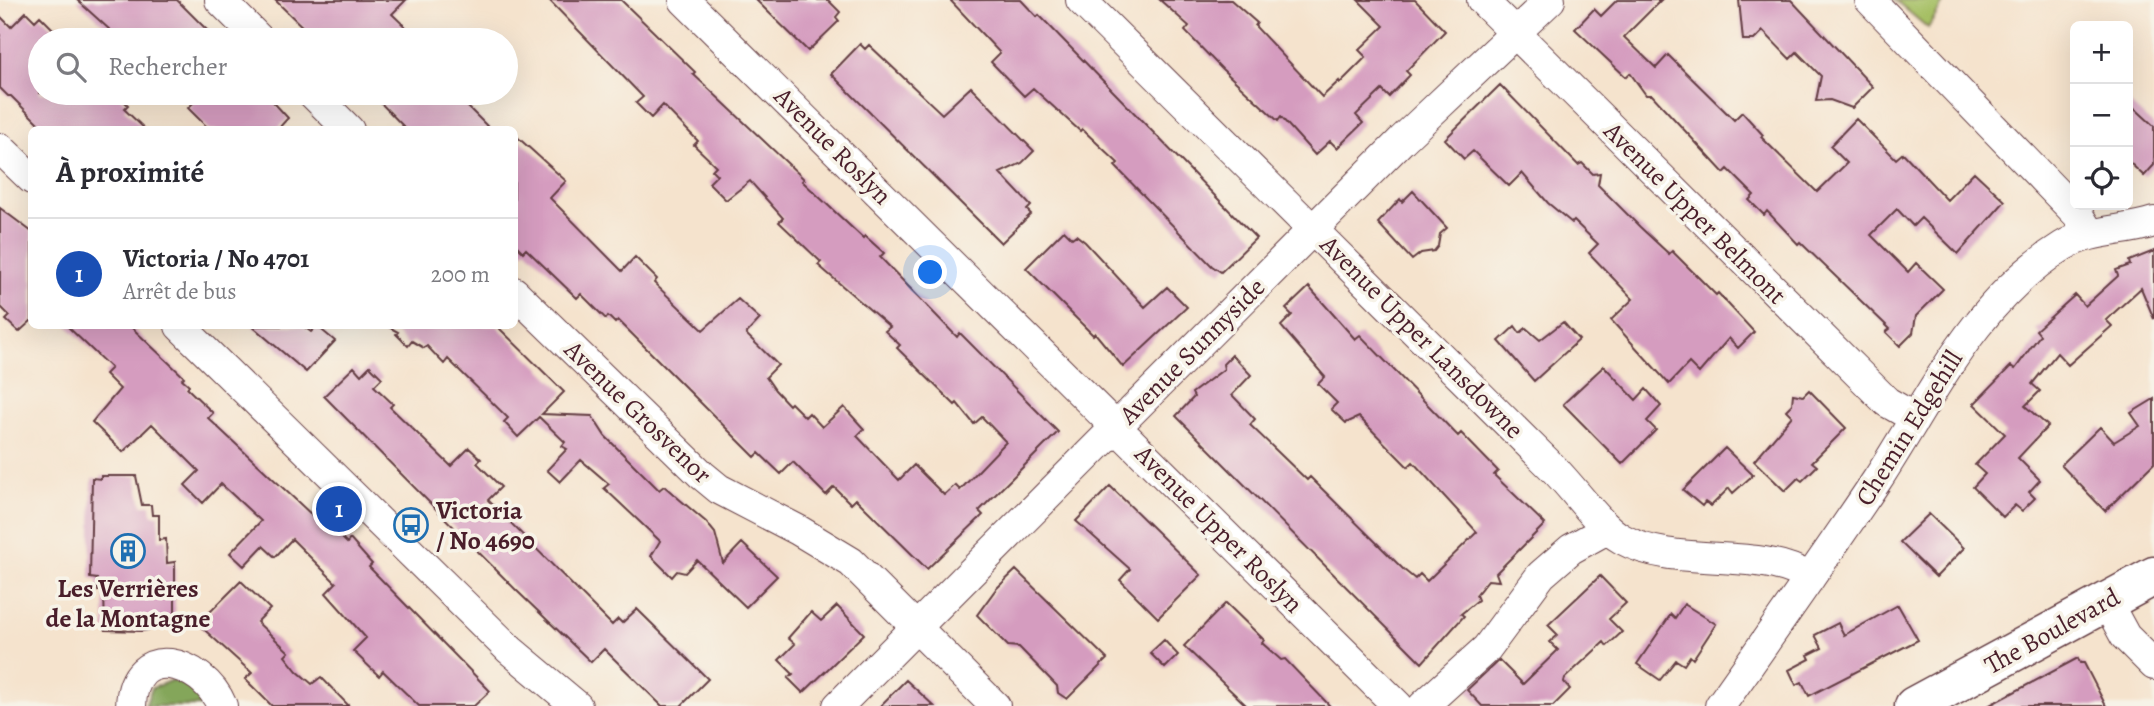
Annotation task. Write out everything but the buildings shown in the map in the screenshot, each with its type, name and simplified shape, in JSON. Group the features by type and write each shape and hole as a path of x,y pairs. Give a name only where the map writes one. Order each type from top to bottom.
{"main road":[{"name":"The Boulevard","path":"1914,706 2154,576"}],"street":[{"path":"220,0 248,28"},
{"name":"Avenue Roslyn","path":"684,0 981,293"},
{"name":"Avenue Upper Lansdowne","path":"1082,0 1555,470 1607,529 1639,547 1787,566 1811,578"},
{"name":"Avenue Upper Belmont","path":"1482,0 1886,402 1915,418"},
{"name":"Avenue Sunnyside","path":"838,706 1116,426 1550,0"},
{"path":"1870,0 2069,206 2090,234"},
{"path":"324,105 345,126"},
{"path":"0,148 28,175"},
{"name":"Chemin Edgehill","path":"1720,706 1811,578 1975,326 2006,292 2049,256 2090,234 2131,230 2154,222"},
{"name":"Avenue Upper Roslyn","path":"981,293 1398,706"},
{"name":"Avenue Grosvenor","path":"518,296 702,475 719,489 798,530 850,562 995,706"},
{"path":"183,329 510,650 577,706"},
{"path":"1423,706 1487,648 1541,575 1572,549 1607,529"},
{"path":"2106,601 2125,636 2154,665"},
{"path":"131,706 139,678 148,669 168,663 181,665 198,673 214,689 222,706"}],"green space":[{"path":"1895,0 1945,0 1928,28"},
{"path":"172,680 194,688 206,706 145,706 152,688"}],"place":[{"name":"Victoria / No 4701","path":"339,509"},
{"name":"Victoria / No 4690","path":"411,525"},
{"name":"Les Verrières de la Montagne","path":"128,551"}]}
